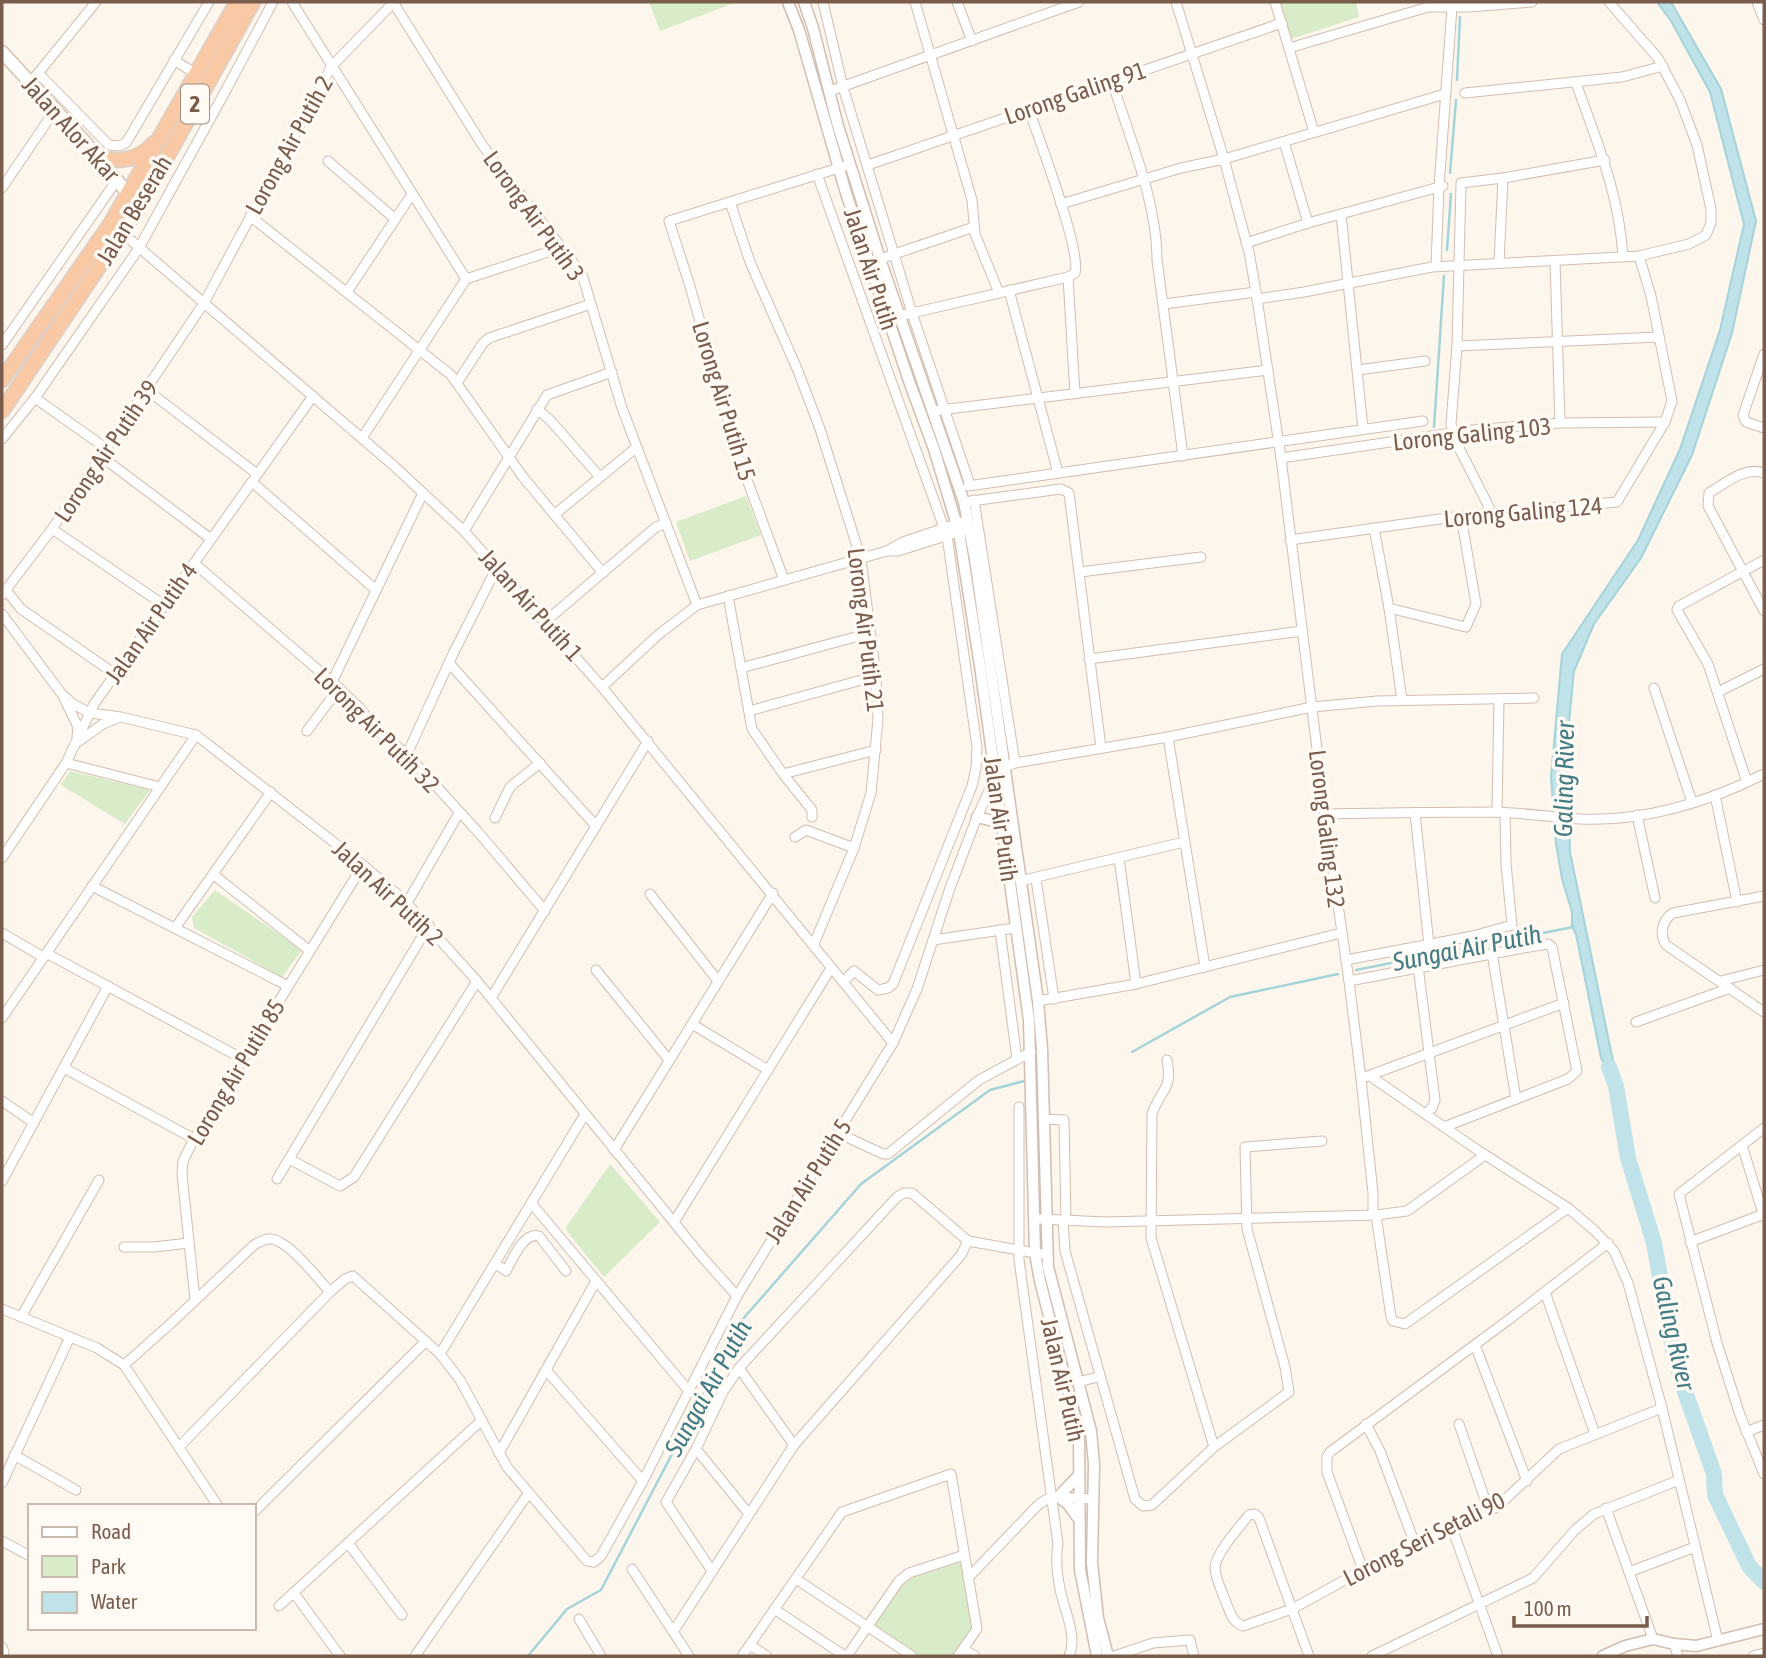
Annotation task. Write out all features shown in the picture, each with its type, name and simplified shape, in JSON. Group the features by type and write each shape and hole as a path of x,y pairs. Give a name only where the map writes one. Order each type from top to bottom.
{"highway":[{"name":"Jalan Beserah","path":"2,380 111,223 237,2"},
{"name":"Jalan Beserah","path":"2,411 139,207 253,2"},
{"path":"98,158 115,161 133,158 149,149 160,136"}],"main road":[{"name":"Jalan Alor Akar","path":"2,52 34,78 55,110 139,207"}],"street":[{"path":"96,2 34,78 109,145 126,144 209,2"},
{"path":"2,439 35,398 139,248 273,2"},
{"path":"292,2 466,279"},
{"name":"Lorong Air Putih 2","path":"204,303 331,67 394,2"},
{"name":"Lorong Air Putih 3","path":"394,2 483,146 582,274 637,446 697,605"},
{"name":"Jalan Air Putih","path":"789,2 838,168 891,328 963,526 1010,765 1020,881 1038,1001 1044,1119 1040,1281 1077,1421 1080,1570 1099,1656"},
{"name":"Jalan Air Putih","path":"803,2 880,259 932,411 969,501 963,526 1031,1052 1041,1219"},
{"path":"823,2 844,87 912,313 946,409 965,486 1423,421"},
{"path":"915,2 972,200 974,227 999,293"},
{"path":"957,2 972,41"},
{"path":"830,91 972,41 1053,6 1079,2"},
{"name":"Lorong Galing 132","path":"1176,2 1224,159 1246,243 1256,296 1281,458 1341,933 1366,1077 1374,1215 1393,1321 1405,1325 1568,1208"},
{"path":"1275,2 1314,132"},
{"path":"1289,48 1428,7 1532,2"},
{"path":"1164,304 1304,292 1436,267 1640,256 1689,244 1706,235 1712,223 1711,209 1697,145 1680,100 1663,66 1609,2"},
{"path":"1758,2 1764,20"},
{"path":"1436,267 1452,7"},
{"name":"Lorong Galing 91","path":"868,165 1282,23"},
{"path":"174,60 196,74"},
{"path":"1465,93 1576,83 1638,74 1663,66"},
{"path":"1112,81 1143,179 1157,235 1157,260 1183,456"},
{"path":"1576,83 1605,160 1617,203 1623,257"},
{"path":"1061,204 1445,94"},
{"path":"2,188 55,110"},
{"path":"899,316 1068,277 1075,273 1077,266 1061,204 1029,110"},
{"path":"1284,142 1308,223"},
{"path":"1492,513 1452,432 1461,183 1605,160"},
{"path":"328,161 395,219"},
{"path":"730,202 850,164"},
{"path":"817,174 946,532 967,670 976,768 972,786 893,984 878,990 854,971 843,982"},
{"path":"1499,263 1503,178"},
{"path":"2,345 117,180"},
{"path":"1246,243 1442,186"},
{"path":"346,292 412,194"},
{"name":"Lorong Air Putih 15","path":"730,202 669,221 738,455 784,580"},
{"name":"Lorong Air Putih 21","path":"730,202 750,262 798,371 820,429 861,559 876,676 878,719 871,793 854,848 814,944"},
{"path":"1341,214 1363,429"},
{"path":"250,216 451,375 509,457 603,573"},
{"name":"Jalan Air Putih 1","path":"111,223 362,438 464,531 546,621 648,741 893,1043"},
{"path":"880,259 974,227"},
{"path":"362,438 466,279 560,248"},
{"name":"Lorong Galing 124","path":"1290,540 1461,516 1617,502 1643,463 1665,422 1672,401 1640,256"},
{"path":"1555,261 1560,424"},
{"path":"1068,277 1075,394"},
{"path":"1009,290 1058,473"},
{"name":"Lorong Air Putih 39","path":"4,592 52,529 204,303"},
{"path":"457,383 489,338 591,304"},
{"path":"875,334 891,328"},
{"path":"1457,346 1659,337"},
{"path":"911,350 923,346"},
{"path":"1764,354 1743,415 1746,422 1764,428"},
{"path":"1358,370 1425,361"},
{"path":"932,411 1268,370"},
{"path":"464,531 547,395 612,372"},
{"path":"147,390 254,478 376,590"},
{"name":"Jalan Air Putih 4","path":"2,858 66,763 90,713 115,674 313,396"},
{"path":"35,398 211,539"},
{"path":"900,404 915,399"},
{"path":"537,409 599,475"},
{"name":"Lorong Galing 103","path":"1281,458 1452,432 1560,424 1665,422"},
{"path":"554,515 637,446"},
{"path":"1764,473 1751,470 1709,493 1708,506 1764,611"},
{"path":"1010,765 969,501 1061,489 1067,491 1080,572 1101,748"},
{"path":"307,731 335,685 376,590 423,493"},
{"path":"1389,608 1466,627 1476,604 1461,516"},
{"path":"546,621 656,527 666,523"},
{"path":"602,687 658,635 697,605 887,551 898,551 963,526"},
{"path":"1374,528 1402,700"},
{"path":"52,529 164,606"},
{"path":"1080,572 1201,557"},
{"path":"1747,782 1706,659 1677,610 1679,606 1764,559"},
{"name":"Lorong Air Putih 32","path":"194,563 335,685 360,708 375,729 407,754 545,911"},
{"path":"407,754 497,567"},
{"path":"4,592 21,609 115,674"},
{"path":"728,596 752,729 812,810 812,817"},
{"name":"Jalan Air Putih 2","path":"2,614 61,693 73,704 90,713 121,717 195,735 271,792 407,903 477,981 737,1296"},
{"path":"1089,659 1302,631"},
{"path":"741,668 870,633"},
{"path":"449,663 596,826"},
{"path":"967,670 980,666"},
{"path":"1717,692 1764,669"},
{"path":"749,711 876,676"},
{"path":"1654,688 1692,802"},
{"path":"61,693 78,727 78,742"},
{"path":"995,778 1010,765 1168,737 1312,707 1402,700 1534,698"},
{"path":"1346,960 1429,945 1512,925 1501,813 1499,699"},
{"path":"78,742 103,724 121,717"},
{"path":"2,1018 195,735"},
{"path":"1168,737 1205,967"},
{"path":"491,998 648,741"},
{"path":"783,774 876,750"},
{"path":"66,763 160,787"},
{"path":"495,818 510,787 540,763"},
{"path":"1325,814 1501,813 1579,818 1637,815 1692,802 1764,774"},
{"name":"Jalan Air Putih 5","path":"528,1494 587,1561 594,1562 601,1556 643,1481 737,1296 893,1043 917,989 950,888 995,778"},
{"path":"174,928 271,792"},
{"path":"1715,794 1737,902"},
{"path":"407,903 459,813"},
{"path":"1415,813 1429,945"},
{"path":"1637,815 1655,898"},
{"path":"977,817 993,821 1002,827"},
{"path":"795,837 806,830 854,848"},
{"path":"1020,881 1184,842"},
{"path":"1119,858 1136,984"},
{"name":"Lorong Air Putih 85","path":"195,1300 182,1174 183,1161 363,865"},
{"path":"214,875 310,951"},
{"path":"1036,879 1054,999"},
{"path":"934,883 950,888"},
{"path":"92,886 288,986"},
{"path":"614,1150 773,893"},
{"path":"650,894 718,981"},
{"path":"1764,896 1673,913 1668,916 1663,926 1662,937 1666,945 1764,1012"},
{"path":"277,1178 429,925"},
{"path":"933,940 1015,928"},
{"path":"1000,930 1017,1059"},
{"path":"2,933 108,986 243,1059"},
{"path":"1038,1001 1136,984 1341,933"},
{"path":"1349,981 1492,953 1545,944 1551,946 1577,1071 1568,1079 1444,1127"},
{"path":"1492,953 1516,1099"},
{"path":"1418,966 1435,1100 1432,1108 1425,1114"},
{"path":"674,1222 831,968"},
{"path":"596,970 669,1060"},
{"path":"1721,981 1764,970"},
{"path":"289,1159 340,1186 354,1177 477,981"},
{"path":"2,1181 108,986"},
{"path":"1636,1022 1730,988"},
{"path":"1366,1077 1564,1003"},
{"path":"692,1024 768,1070"},
{"path":"838,1133 888,1154 979,1080 1031,1052"},
{"path":"1167,1060 1169,1083 1156,1103 1153,1114 1149,1222 1157,1264 1214,1447"},
{"path":"64,1068 194,1139"},
{"path":"1366,1077 1568,1208 1608,1243 1623,1268 1662,1408 1718,1641"},
{"path":"2,1101 34,1123"},
{"path":"1019,1107 1019,1250 1055,1497 1058,1544 1055,1560 1072,1639 1069,1656"},
{"path":"440,1354 585,1114"},
{"path":"1044,1119 1064,1120 1065,1251 1098,1377 1135,1499 1143,1506 1152,1506 1214,1447 1289,1392 1285,1367 1245,1219 1245,1147 1322,1141"},
{"path":"1764,1128 1679,1194 1717,1343 1746,1432 1764,1474"},
{"path":"1690,1242 1764,1215 1742,1145"},
{"path":"1041,1219 1149,1222 1374,1215 1407,1211 1485,1155"},
{"path":"21,1317 99,1180"},
{"path":"712,1571 666,1502 696,1449 723,1392 739,1367 897,1197 912,1193 968,1241 1041,1254"},
{"path":"532,1203 688,1390"},
{"path":"496,1264 506,1271 527,1237 533,1235 539,1236 566,1271"},
{"path":"124,1365 254,1245 266,1239 273,1239 285,1245 330,1292"},
{"path":"673,1632 794,1445 961,1255 968,1241"},
{"path":"124,1247 189,1243"},
{"path":"1363,1570 1326,1472 1327,1457 1335,1447 1608,1243"},
{"name":"Jalan Air Putih","path":"1041,1254 1050,1278 1091,1432 1093,1575 1099,1656"},
{"path":"179,1447 345,1279 353,1276 389,1307 440,1354 460,1380 499,1453 528,1494 415,1656"},
{"path":"499,1453 596,1281"},
{"path":"1545,1292 1595,1434"},
{"path":"2,1310 97,1348 124,1365 217,1504"},
{"path":"2,1483 70,1337"},
{"path":"256,1510 426,1341"},
{"path":"1475,1345 1527,1481"},
{"path":"739,1367 794,1445"},
{"path":"546,1370 643,1481"},
{"path":"1078,1382 1098,1377"},
{"name":"Lorong Seri Setali 90","path":"1292,1609 1255,1514 1249,1515 1218,1557 1215,1566 1216,1576 1232,1617 1238,1625 1243,1626 1292,1609 1415,1544 1489,1511 1502,1504 1559,1449 1662,1408"},
{"path":"279,1606 482,1420"},
{"path":"1366,1424 1380,1451 1415,1544"},
{"path":"1459,1424 1489,1511"},
{"path":"1746,1432 1764,1425"},
{"path":"696,1449 749,1514"},
{"path":"14,1455 76,1490"},
{"path":"742,1656 842,1512 951,1474 977,1629 961,1653 975,1656"},
{"path":"968,1578 1039,1504 1055,1497 1079,1475"},
{"path":"1372,1656 1533,1578 1584,1521 1606,1508 1679,1480"},
{"path":"1055,1497 1093,1499"},
{"path":"1055,1497 1068,1504 1079,1520"},
{"path":"1606,1508 1653,1639"},
{"path":"1452,1528 1498,1656"},
{"path":"2,1541 28,1555"},
{"path":"348,1543 402,1615"},
{"path":"1629,1572 1695,1547"},
{"path":"774,1609 846,1656 899,1581 909,1573 964,1555"},
{"path":"632,1569 689,1656"},
{"path":"796,1579 912,1656"},
{"path":"294,1592 340,1656"},
{"path":"1292,1609 1309,1656"},
{"path":"579,1619 601,1656"},
{"path":"1602,1656 1625,1646 1653,1639 1696,1646 1764,1629"},
{"path":"1114,1656 1153,1643 1190,1640 1194,1656"},
{"path":"1674,1644 1678,1656"},
{"path":"750,1645 767,1656"},
{"path":"2,1647 3,1656"},
{"path":"1753,1656 1764,1653"}],"green space":[{"path":"649,2 737,2 660,31"},
{"path":"1279,2 1356,2 1359,17 1291,39"},
{"path":"746,496 761,535 690,561 676,522"},
{"path":"70,771 150,790 125,824 61,785"},
{"path":"215,890 302,950 282,977 194,928 192,917"},
{"path":"610,1164 660,1222 604,1277 565,1229"},
{"path":"961,1559 973,1628 954,1656 917,1656 873,1626 906,1580"}],"water":[{"path":"1657,2 1671,2 1721,89 1756,221 1732,333 1692,455 1641,558 1594,624 1574,671 1567,743 1570,852 1616,1086 1601,1058 1556,844 1551,777 1562,654 1638,540 1680,449 1720,330 1744,224 1710,92 1671,21"}],"waterway":[{"path":"1457,80 1460,17"},
{"path":"1450,173 1456,100"},
{"path":"1447,250 1451,194"},
{"path":"1434,427 1444,276"},
{"name":"Sungai Air Putih","path":"1356,970 1573,927"},
{"name":"Sungai Air Putih","path":"1132,1052 1230,997 1338,974"},
{"name":"Galing River","path":"1609,1067 1616,1086 1628,1158 1654,1243 1673,1350 1714,1474 1715,1495 1749,1566 1764,1582"},
{"name":"Sungai Air Putih","path":"528,1656 567,1609 601,1590 742,1320 861,1184 990,1090 1028,1080"}]}
